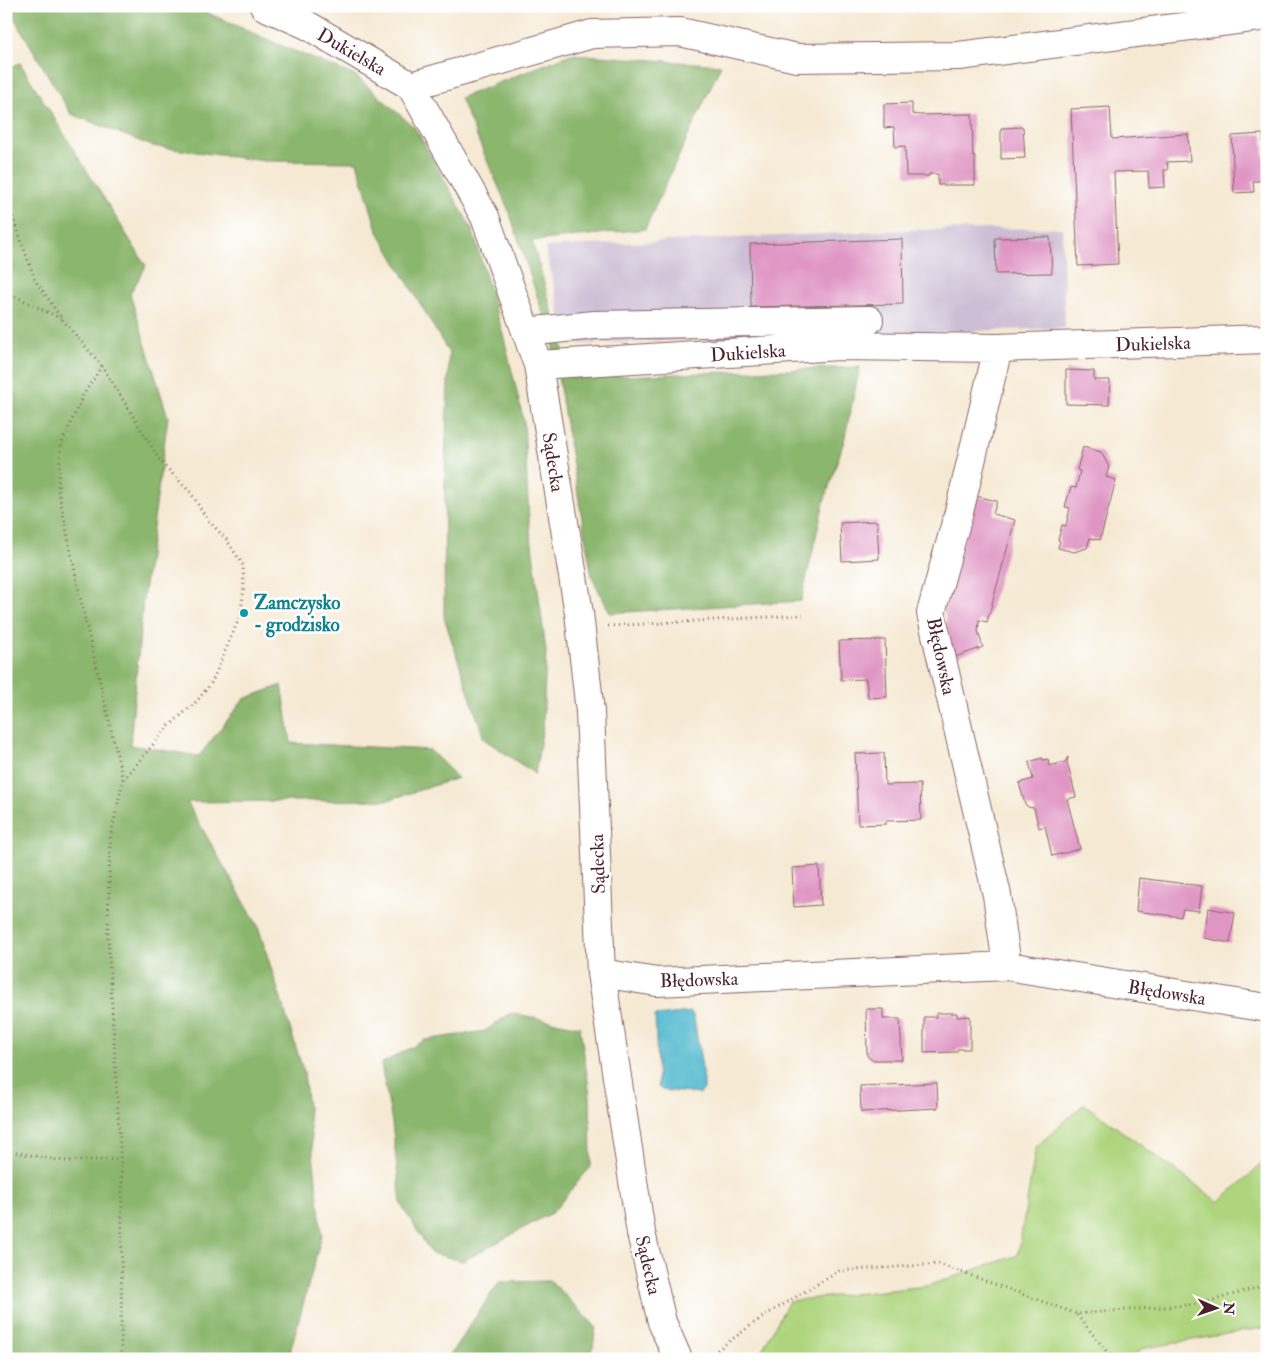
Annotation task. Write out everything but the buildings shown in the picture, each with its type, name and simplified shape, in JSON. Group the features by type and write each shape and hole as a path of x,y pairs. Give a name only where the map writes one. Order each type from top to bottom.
{"street":[{"name":"Dukielska","path":"264,6 306,25 411,86"},
{"path":"538,365 485,217 411,86 592,34 680,32 797,58 959,56 1267,16"},
{"path":"526,332 594,326 869,320"},
{"name":"Dukielska","path":"538,365 839,346 998,348 1267,339"},
{"name":"Błędowska","path":"998,348 960,508 931,613 997,895 1008,966"},
{"name":"Sądecka","path":"538,365 577,603 590,712 601,973 641,1233 662,1322 678,1359"},
{"name":"Błędowska","path":"601,973 656,982 1008,966 1267,1008"}],"path":[{"path":"6,198 35,280 62,319 102,366 161,462 191,493 206,519 226,539 243,565 244,581 240,616 212,682 197,701 168,727 123,780"},
{"path":"6,292 62,319"},
{"path":"102,366 83,395 61,446 58,489 84,615 123,780 110,839 108,934 122,1184 121,1359"},
{"path":"579,627 803,615"},
{"path":"6,1151 64,1161 120,1159"},
{"path":"705,1359 764,1316 840,1271 939,1264 1077,1314 1199,1304 1267,1285"},
{"path":"1077,1314 1113,1359"}],"shaded area":[{"path":"1062,228 1065,328 567,344 545,247 908,230"}],"green space":[{"path":"23,6 194,7 356,76 415,128 472,229 504,338 524,422 529,522 546,651 543,726 535,774 484,739 444,617 445,470 449,353 377,230 357,162 264,161 152,146 71,114 10,11"},
{"path":"571,54 721,65 645,229 532,241 571,378 860,367 844,441 824,502 801,601 610,613 592,577 552,341 509,211 460,98"},
{"path":"20,63 146,266 130,294 168,417 143,600 130,745 199,756 244,699 282,685 291,743 430,750 458,778 388,800 187,802 258,926 304,1073 322,1235 288,1359 6,1359 6,69"},
{"path":"511,1013 580,1027 590,1096 591,1166 553,1212 463,1261 431,1253 401,1204 392,1122 381,1064 425,1040 485,1031"},
{"path":"1084,1104 1219,1202 1267,1159 1267,1327 1146,1348 1126,1359 757,1359 789,1301 927,1286 1018,1255 1036,1147"},
{"path":"551,1281 596,1327 591,1359 447,1359 499,1282"}],"water":[{"path":"691,1012 694,1018 704,1089 700,1094 662,1090 658,1087 655,1016"}],"place":[{"name":"Zamczysko - grodzisko","path":"244,613"}]}
